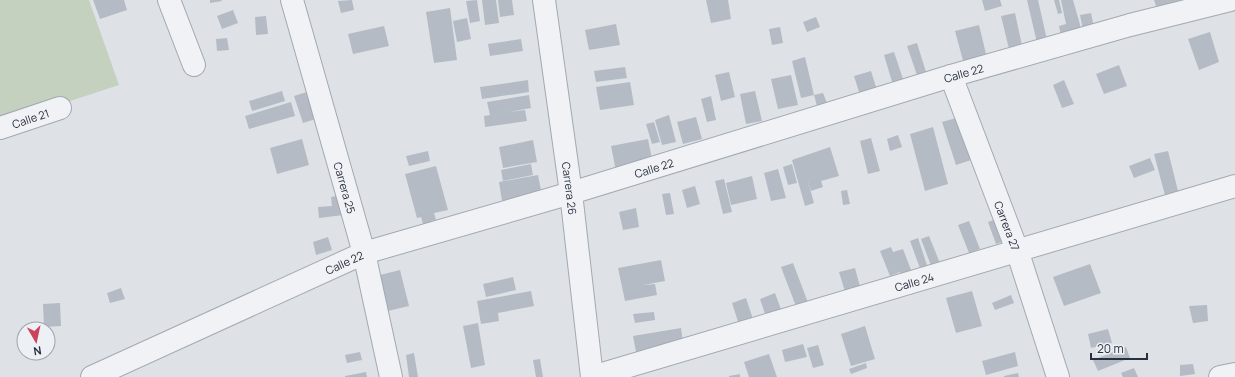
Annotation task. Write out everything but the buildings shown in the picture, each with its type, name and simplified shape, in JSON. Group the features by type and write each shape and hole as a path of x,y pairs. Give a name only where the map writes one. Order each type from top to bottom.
{"street":[{"path":"169,0 194,65"},
{"name":"Carrera 25","path":"292,0 364,253 391,377"},
{"name":"Carrera 26","path":"544,0 571,193 592,377"},
{"name":"Calle 22","path":"92,377 364,253 571,193 952,76 1130,25 1230,0"},
{"name":"Carrera 27","path":"952,76 1017,250 1058,377"},
{"name":"Calle 21","path":"0,128 60,108"},
{"name":"Calle 24","path":"592,377 1235,186"},
{"path":"1220,377 1235,374"}],"green space":[{"path":"0,0 89,0 119,85 0,124"}]}
